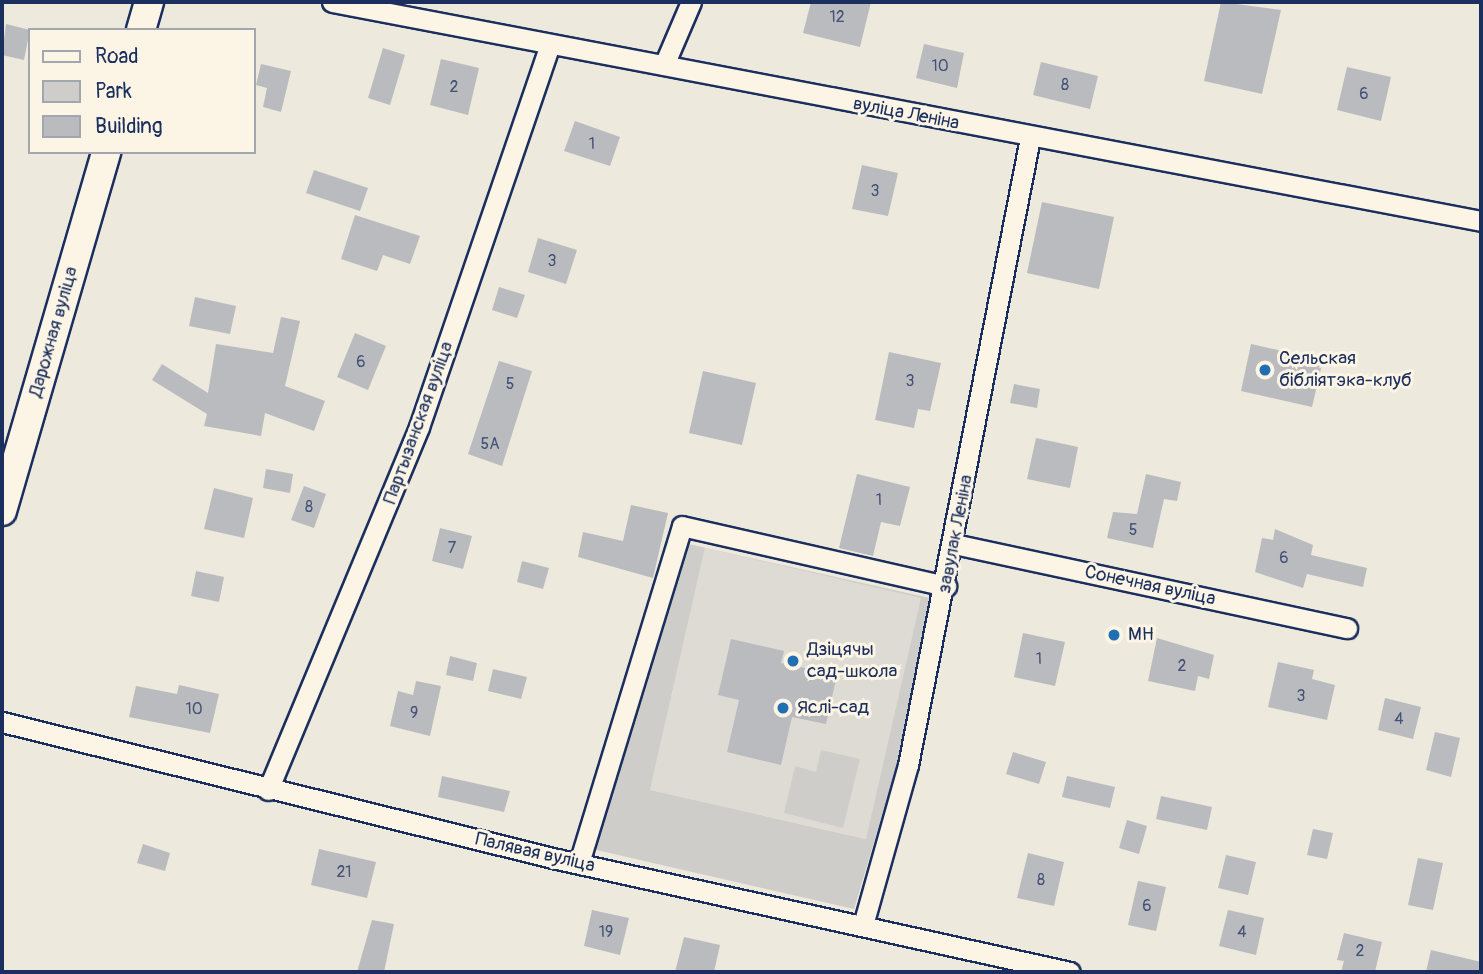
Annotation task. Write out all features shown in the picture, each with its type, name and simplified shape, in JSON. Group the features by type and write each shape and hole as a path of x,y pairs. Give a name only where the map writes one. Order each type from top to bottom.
{"main road":[{"path":"142,28 149,2"},
{"name":"Дарожная вуліца","path":"2,511 105,154"}],"street":[{"name":"вуліца Леніна","path":"332,2 549,47 664,65 1030,138 1481,221"},
{"path":"664,65 691,2"},
{"name":"Партызанская вуліца","path":"268,790 419,427 549,47"},
{"name":"завулак Леніна","path":"863,925 908,765 946,586 1030,138"},
{"path":"579,863 682,527 946,586"},
{"name":"Сонечная вуліца","path":"954,544 1347,628"},
{"name":"Палявая вуліца","path":"2,722 268,790 579,863 1070,972"}],"shaded area":[{"name":"Дзіцячы сад-школа","path":"705,548 922,598 867,839 650,790"}],"green space":[{"path":"684,543 934,599 896,768 854,909 592,849","holes":["705,548 921,598 866,839 650,790"]},
{"path":"821,750 860,759 843,828 784,813 795,766 816,772"}],"building":[{"path":"811,2 871,2 860,47 803,33"},
{"path":"1221,2 1281,10 1262,94 1204,81"},
{"path":"6,24 28,30 24,60 2,55"},
{"path":"924,44 964,53 957,88 916,78"},
{"path":"383,48 405,55 390,105 368,98"},
{"path":"441,59 479,68 468,115 430,105"},
{"path":"1041,62 1098,76 1090,109 1033,95"},
{"path":"261,64 291,71 281,112 263,107 267,88 256,85"},
{"path":"1347,67 1391,77 1381,121 1337,110"},
{"path":"575,121 620,137 610,166 564,151"},
{"path":"862,165 898,173 888,216 852,209"},
{"path":"314,170 368,188 360,211 306,193"},
{"path":"1042,202 1114,217 1099,289 1027,273"},
{"path":"355,215 420,236 410,264 383,255 377,271 341,259"},
{"path":"538,238 577,250 566,284 528,272"},
{"path":"499,287 525,295 517,318 492,310"},
{"path":"195,297 236,306 230,334 189,326"},
{"path":"281,317 300,321 285,386 325,401 314,431 265,413 261,436 204,426 207,414 152,380 162,364 208,393 216,344 273,353"},
{"path":"355,333 386,346 368,390 337,377"},
{"path":"1251,344 1323,360 1312,407 1241,391"},
{"path":"889,352 941,363 930,411 918,409 914,428 875,420"},
{"path":"499,361 532,371 502,466 468,454"},
{"path":"703,371 756,383 742,445 689,433"},
{"path":"1014,384 1040,389 1037,408 1010,403"},
{"path":"1036,438 1078,447 1070,488 1027,479"},
{"path":"266,469 293,474 290,493 263,488"},
{"path":"857,474 910,487 900,526 881,522 873,556 839,548"},
{"path":"1146,474 1181,482 1177,501 1164,499 1153,548 1107,538 1113,512 1137,514"},
{"path":"304,486 326,494 314,528 291,520"},
{"path":"214,488 253,498 244,538 204,529"},
{"path":"631,505 668,513 653,578 578,557 583,532 623,541"},
{"path":"440,528 472,536 463,569 432,561"},
{"path":"1275,529 1313,545 1311,555 1367,568 1363,587 1307,574 1303,588 1255,572 1262,538 1273,540"},
{"path":"522,561 549,568 543,589 517,582"},
{"path":"196,571 224,577 219,602 191,596"},
{"path":"1023,633 1065,642 1055,686 1014,677"},
{"path":"1157,638 1214,655 1209,679 1198,676 1195,691 1148,681"},
{"name":"Яслі-сад","path":"731,639 784,651 781,663 837,675 826,724 792,717 781,765 727,752 739,700 718,695"},
{"path":"450,656 477,663 473,681 446,675"},
{"path":"1278,662 1314,670 1312,679 1335,685 1327,720 1268,707"},
{"path":"493,669 527,677 521,699 488,691"},
{"path":"416,681 441,686 430,736 390,726 398,691 413,695"},
{"path":"179,685 219,694 210,733 129,717 136,686 177,694"},
{"path":"1385,698 1421,707 1413,739 1378,730"},
{"path":"1435,732 1460,738 1451,777 1426,770"},
{"path":"1013,752 1046,762 1039,784 1006,774"},
{"path":"442,776 510,791 504,812 438,797"},
{"path":"1067,776 1115,787 1110,808 1062,797"},
{"path":"1161,796 1212,807 1207,830 1156,819"},
{"path":"1127,820 1147,826 1139,854 1119,848"},
{"path":"1313,829 1333,833 1327,859 1307,855"},
{"path":"143,844 170,853 165,871 137,863"},
{"path":"319,849 376,862 367,898 311,885"},
{"path":"1028,853 1064,862 1054,906 1017,898"},
{"path":"1226,855 1256,862 1248,895 1218,888"},
{"path":"1418,858 1443,863 1433,910 1408,905"},
{"path":"1138,881 1166,887 1156,931 1128,925"},
{"path":"592,910 629,918 620,955 584,946"},
{"path":"1228,910 1264,918 1256,955 1219,946"},
{"path":"372,920 394,924 384,972 357,972"},
{"path":"1344,933 1382,942 1375,972 1341,972 1344,961 1337,960"},
{"path":"684,937 720,945 714,972 675,972"},
{"path":"1431,950 1481,962 1481,972 1426,972"}],"place":[{"name":"Сельская бібліятэка-клуб","path":"1265,370"},
{"name":"МН","path":"1114,635"},
{"name":"Дзіцячы сад-школа","path":"793,661"},
{"name":"Яслі-сад","path":"783,708"}]}
